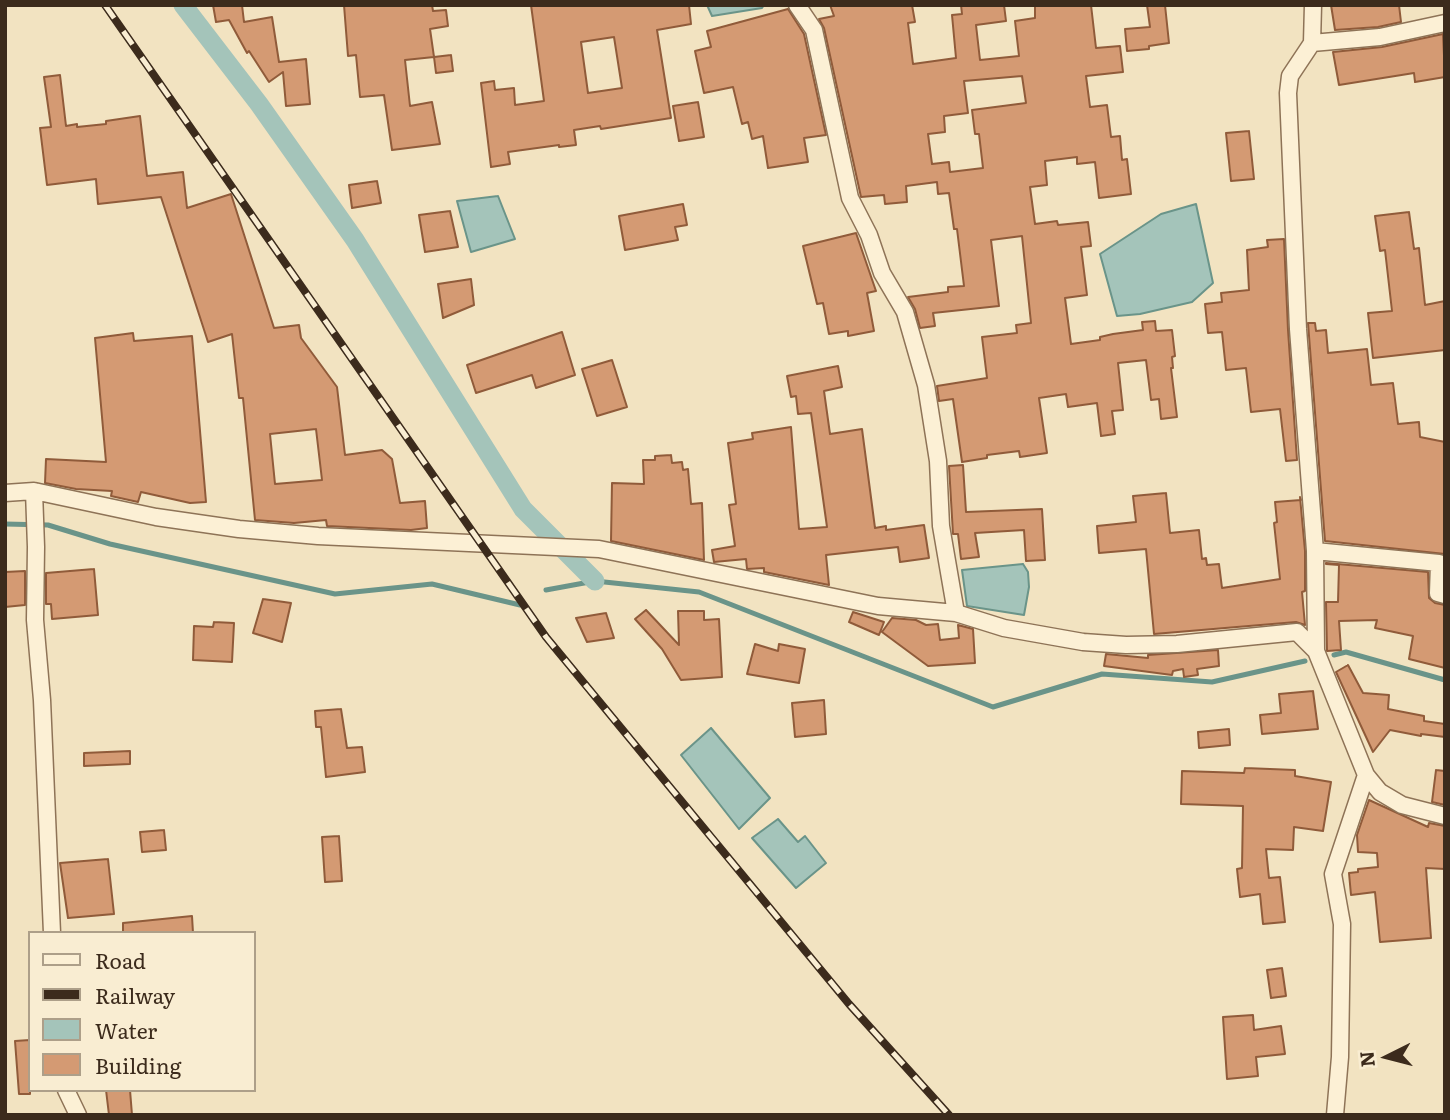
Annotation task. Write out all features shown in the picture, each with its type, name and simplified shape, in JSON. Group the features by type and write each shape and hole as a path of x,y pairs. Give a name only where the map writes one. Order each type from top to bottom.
{"street":[{"path":"797,5 814,30 850,198 869,235 882,274 905,312 926,385 938,461 941,526 956,613"},
{"path":"1314,5 1312,43 1290,76 1288,93 1300,357 1315,551 1316,651 1366,775 1380,792 1402,804 1445,816"},
{"path":"1312,43 1380,37 1445,23"},
{"path":"34,491 35,620 42,700 52,931"},
{"path":"5,493 34,491 156,516 239,529 318,536 599,549 878,606 956,613 1004,628 1083,642 1177,644 1297,632 1316,651"},
{"path":"1315,551 1439,563 1438,593 1445,594"},
{"path":"1335,1115 1340,1057 1342,924 1333,874 1366,775"},
{"path":"67,1092 78,1115"}],"water":[{"path":"707,5 764,5 762,8 712,16"},
{"path":"498,196 515,239 471,252 457,201"},
{"path":"1196,204 1213,283 1192,302 1140,314 1117,316 1100,254 1161,214"},
{"path":"1023,564 1028,572 1029,587 1024,615 967,606 962,570"},
{"path":"711,728 770,798 739,829 681,755"},
{"path":"778,819 798,842 805,836 826,863 796,888 752,838"}],"building":[{"path":"213,5 242,5 244,22 272,17 279,62 306,59 310,104 286,106 283,72 269,82 249,51 247,53 229,20 216,22"},
{"path":"344,5 432,5 433,11 446,10 448,26 430,29 434,57 405,60 410,106 432,102 440,144 392,150 384,95 360,97 356,55 348,56"},
{"path":"531,5 689,5 691,24 657,30 671,118 601,129 600,126 574,130 576,145 508,152 510,164 491,167 481,83 494,81 495,90 514,88 515,105 544,101","holes":["614,37 622,88 588,93 581,42"]},
{"path":"830,5 912,5 915,22 908,23 913,64 956,58 952,15 962,14 961,5 1004,5 1006,21 976,25 980,60 1019,56 1015,21 1035,18 1035,5 1091,5 1096,48 1120,46 1123,72 1086,76 1090,107 1107,105 1111,137 1120,136 1122,160 1127,159 1131,194 1099,198 1095,162 1077,164 1077,157 1045,161 1047,185 1030,187 1035,224 1057,221 1058,225 1088,222 1091,246 1081,247 1087,295 1065,298 1071,344 1143,330 1142,322 1155,321 1156,331 1172,330 1175,356 1172,357 1171,368 1177,417 1161,419 1159,399 1151,400 1146,360 1118,363 1123,410 1112,411 1115,434 1101,436 1097,403 1068,407 1066,394 1039,398 1047,453 1020,457 1019,451 987,455 987,458 962,462 953,399 939,401 937,386 987,378 982,337 1017,333 1016,325 1031,323 1022,236 991,240 999,306 933,313 935,326 920,328 915,309 908,297 948,292 948,287 964,286 957,229 954,229 949,193 938,194 937,182 906,186 907,202 885,204 884,195 861,197 824,28 819,19 834,16","holes":["1022,76 1026,103 972,110 975,134 979,134 983,168 950,172 949,162 932,164 928,134 945,132 944,116 968,113 964,81"]},
{"path":"1147,5 1165,5 1169,43 1149,46 1149,49 1127,51 1125,29 1150,27"},
{"path":"1331,5 1399,5 1401,22 1378,27 1335,30"},
{"path":"788,9 804,34 826,135 804,138 808,162 768,168 763,136 752,139 748,122 742,124 733,87 704,93 695,51 711,47 707,31"},
{"path":"1443,34 1445,77 1415,82 1414,73 1339,85 1333,52 1382,47"},
{"path":"451,55 453,71 436,73 434,57"},
{"path":"60,75 66,126 106,124 106,121 140,116 147,176 183,172 187,208 231,194 274,328 299,325 301,338 337,387 345,455 382,450 392,459 400,503 425,501 427,528 411,530 327,526 326,520 294,523 255,520 243,398 239,398 232,334 208,342 161,197 98,204 96,179 47,185 40,128 51,127 44,77","holes":["316,429 322,480 275,484 270,434"]},
{"path":"698,102 704,137 679,141 673,106"},
{"path":"1249,131 1254,179 1231,181 1226,133"},
{"path":"377,181 381,203 352,208 349,185"},
{"path":"683,204 687,225 675,227 678,240 625,250 619,216"},
{"path":"450,211 458,247 425,252 419,215"},
{"path":"1409,212 1414,249 1419,248 1425,305 1445,301 1445,350 1373,358 1368,313 1392,311 1385,250 1380,251 1375,216"},
{"path":"856,233 876,291 867,293 874,331 848,336 848,331 829,334 823,303 817,304 803,246"},
{"path":"1284,239 1297,460 1286,461 1280,409 1251,412 1246,368 1226,370 1222,332 1208,333 1205,304 1222,302 1221,293 1249,290 1247,250 1268,247 1267,240"},
{"path":"471,279 474,305 443,318 438,284"},
{"path":"1308,323 1315,323 1316,331 1326,330 1328,353 1367,349 1371,385 1393,383 1398,424 1419,422 1420,437 1445,442 1445,554 1325,541"},
{"path":"562,332 575,375 536,388 532,375 476,393 467,365"},
{"path":"133,333 134,341 192,336 206,502 190,503 141,492 138,502 111,496 112,491 76,489 45,483 46,459 106,462 95,338"},
{"path":"612,360 627,407 597,416 582,369"},
{"path":"838,366 842,387 824,391 830,434 862,429 875,528 886,526 886,530 924,525 929,558 900,562 898,547 826,555 829,585 764,572 764,568 747,569 746,559 714,562 712,550 735,546 729,505 736,504 728,443 753,439 752,433 791,427 799,529 827,527 811,413 798,414 796,396 791,397 787,376"},
{"path":"671,455 672,463 682,462 683,470 688,469 691,504 702,503 704,560 611,541 612,483 644,484 643,460 655,460 655,456"},
{"path":"963,465 966,512 1042,509 1045,560 1026,561 1024,530 975,533 979,557 961,559 958,534 953,534 949,466"},
{"path":"1166,493 1170,533 1199,530 1202,559 1206,558 1207,565 1219,564 1222,588 1280,579 1274,523 1277,522 1275,502 1300,500 1305,551 1305,591 1302,592 1305,625 1296,622 1154,634 1146,549 1099,553 1097,526 1136,522 1133,496"},
{"path":"1326,563 1428,572 1429,598 1435,603 1445,605 1445,668 1409,659 1413,636 1375,628 1377,620 1339,621 1341,650 1327,651 1326,602 1338,602 1339,565"},
{"path":"94,569 98,615 52,619 51,604 46,604 46,573"},
{"path":"25,571 25,605 5,607 5,572"},
{"path":"263,599 291,603 282,642 253,633"},
{"path":"646,610 679,645 678,611 704,611 704,620 719,619 722,677 681,680 662,649 635,619"},
{"path":"853,612 884,622 879,635 849,622"},
{"path":"606,613 614,638 587,642 576,618"},
{"path":"892,618 916,620 926,625 938,624 940,640 959,638 958,625 973,629 975,663 928,666 882,632"},
{"path":"214,622 234,623 232,662 193,660 194,626 213,627"},
{"path":"755,644 778,651 779,644 805,649 799,683 747,674"},
{"path":"1218,650 1219,666 1197,669 1198,675 1184,677 1183,669 1173,671 1172,675 1104,666 1106,654 1148,658 1148,655"},
{"path":"1348,665 1363,693 1389,695 1388,709 1424,716 1424,721 1445,724 1445,737 1390,730 1373,752 1336,672"},
{"path":"1313,691 1318,729 1262,734 1260,715 1281,713 1279,694"},
{"path":"824,700 826,734 795,737 792,703"},
{"path":"341,709 347,748 362,747 365,772 326,777 321,727 316,727 315,711"},
{"path":"1229,729 1230,745 1199,748 1198,732"},
{"path":"130,751 130,764 84,766 84,753"},
{"path":"1245,768 1295,770 1295,776 1331,782 1323,831 1294,827 1293,850 1266,849 1269,878 1280,877 1285,922 1263,924 1260,894 1240,897 1237,869 1242,868 1243,806 1181,804 1182,771 1244,773"},
{"path":"1436,770 1445,771 1445,805 1432,802"},
{"path":"1369,800 1428,827 1429,823 1445,826 1445,869 1426,868 1431,938 1380,942 1375,892 1351,895 1349,873 1378,867 1377,853 1358,852 1357,835"},
{"path":"164,830 166,850 142,852 140,832"},
{"path":"339,836 342,881 325,882 322,837"},
{"path":"108,859 114,914 68,918 60,863"},
{"path":"192,916 193,931 123,931 123,923"},
{"path":"1282,968 1286,996 1271,998 1267,970"},
{"path":"1253,1015 1254,1030 1281,1026 1285,1054 1256,1057 1258,1076 1227,1079 1223,1017"},
{"path":"28,1040 30,1094 19,1094 15,1041"},
{"path":"106,1092 130,1092 132,1115 109,1115"}],"waterway":[{"path":"183,5 259,104 355,240 523,509 595,581"},
{"path":"5,524 48,525 110,544 335,594 432,584 520,605"},
{"path":"546,590 595,581 699,592 993,707 1102,674 1212,682 1305,661"},
{"path":"1334,655 1346,652 1445,680"}],"railway":[{"path":"105,5 546,637 849,1004 949,1115"}]}
